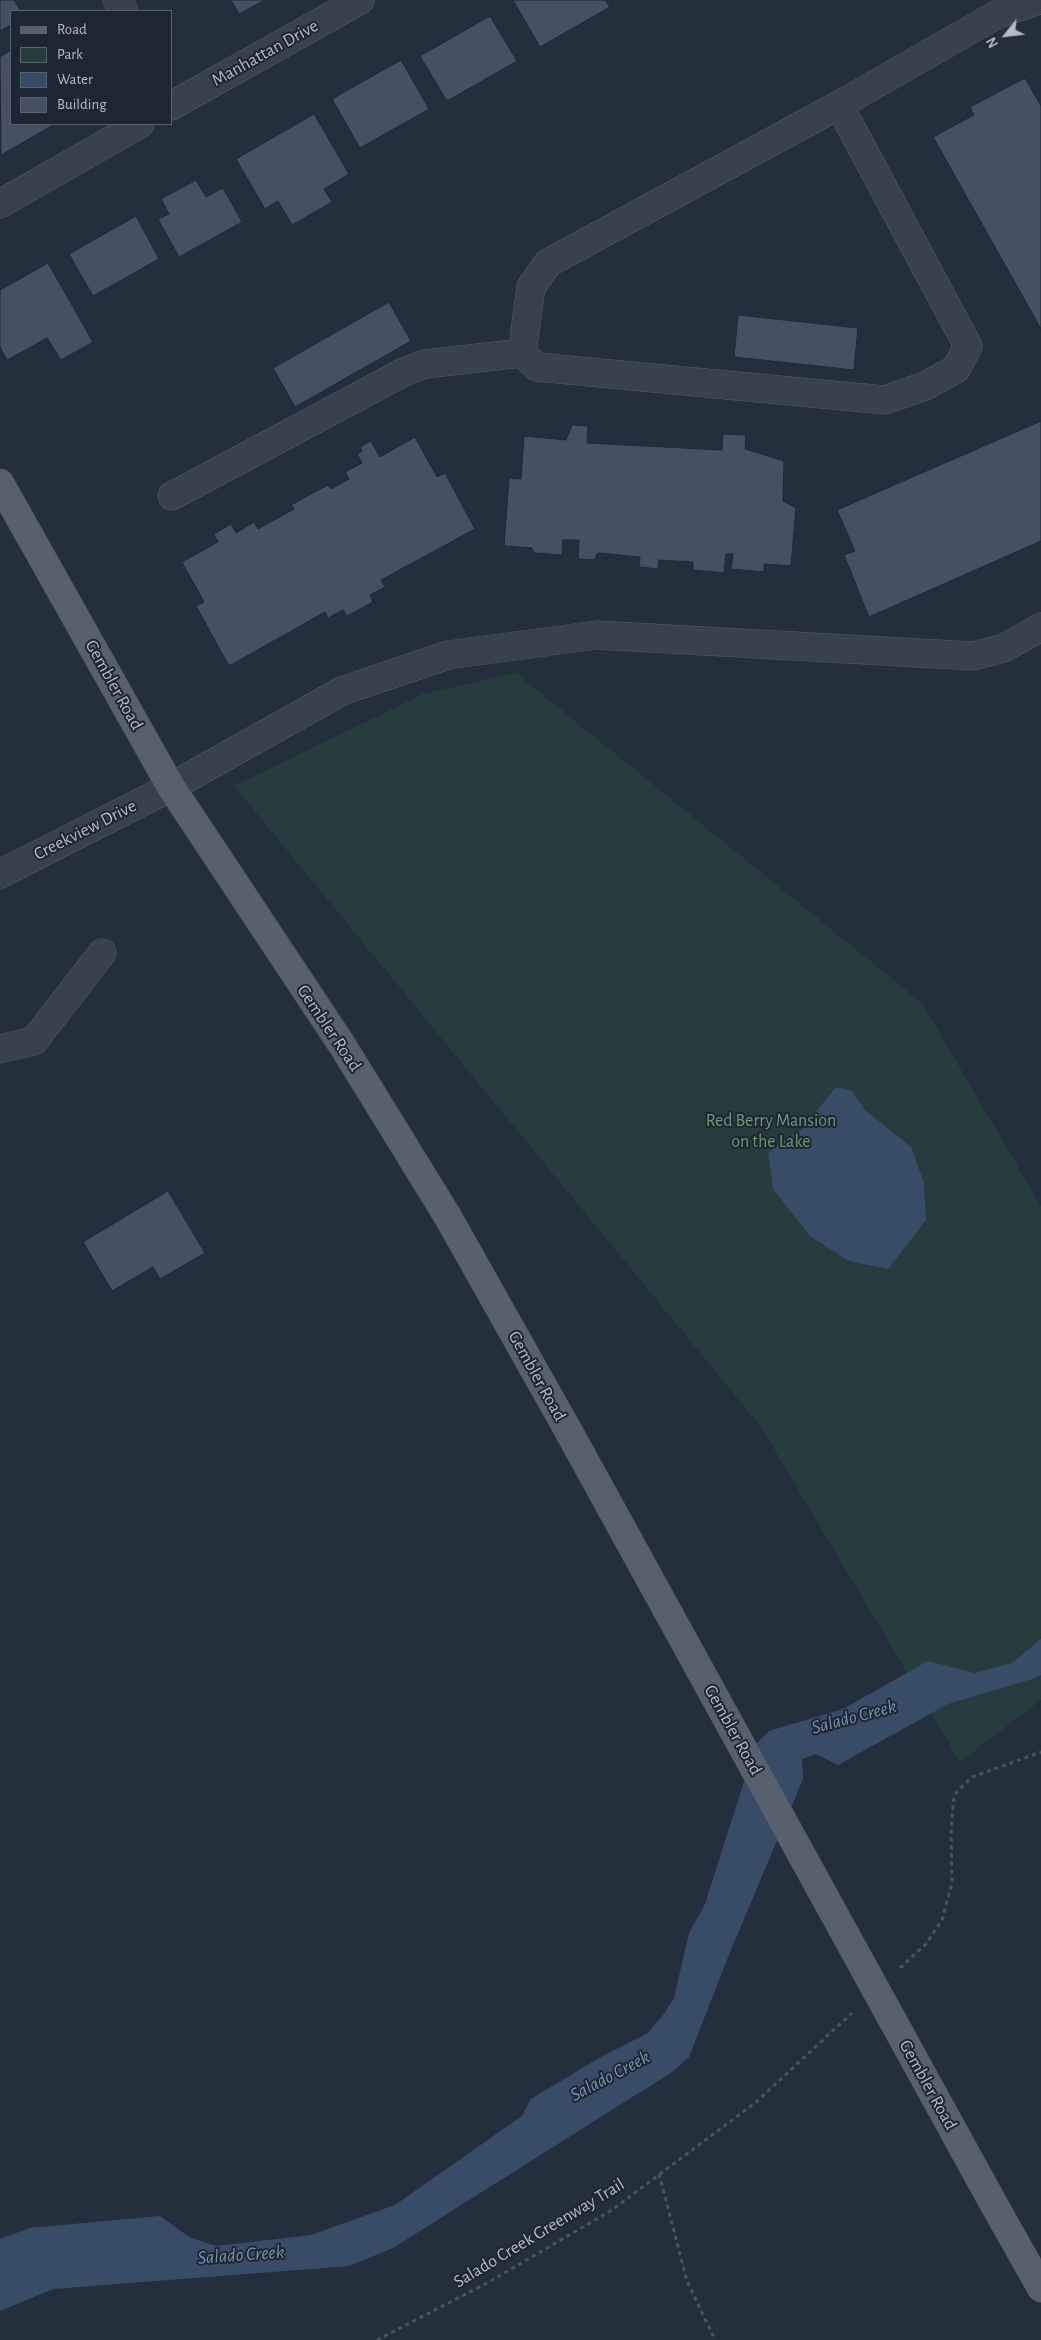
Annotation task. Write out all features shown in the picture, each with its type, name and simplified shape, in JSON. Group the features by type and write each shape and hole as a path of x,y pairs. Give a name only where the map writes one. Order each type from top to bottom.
{"main road":[{"name":"Gembler Road","path":"1,486 170,787 344,1048 448,1217 569,1432 1041,2288"}],"street":[{"name":"Manhattan Drive","path":"173,102 360,0"},
{"path":"522,353 531,287 548,263 839,105 998,14 1039,0"},
{"path":"172,496 404,372 426,364 522,353 537,367 885,400 925,386 956,369 968,346 839,105"},
{"path":"0,204 138,125"},
{"name":"Creekview Drive","path":"0,874 170,787 342,691 448,655 597,635 973,656 1004,648 1041,627"},
{"path":"0,1050 34,1041 102,953"}],"path":[{"path":"952,1883 951,1832 954,1795 972,1777 1041,1752"},
{"name":"Salado Creek Greenway Trail","path":"377,2340 489,2282 604,2215 755,2103"},
{"path":"659,2174 687,2281 715,2340"}],"green space":[{"name":"Red Berry Mansion on the Lake","path":"516,673 922,1003 1041,1206 1041,1700 960,1762 761,1427 234,786 423,694"}],"water":[{"path":"836,1087 852,1091 865,1110 911,1147 924,1183 926,1220 888,1269 849,1261 810,1236 773,1189 768,1153 783,1140 801,1130"},
{"name":"Salado Creek","path":"1041,1639 1041,1675 948,1704 838,1765 816,1754 802,1759 803,1779 730,1952 689,2057 672,2072 393,2248 349,2266 53,2289 0,2311 0,2239 30,2228 160,2216 189,2237 216,2246 311,2235 395,2205 522,2116 531,2099 599,2058 648,2033 664,2014 674,1998 689,1933 705,1904 756,1744 769,1731 843,1709 928,1661 974,1673 1012,1663"}],"building":[{"path":"0,0 14,0 20,10 10,10 10,26 0,31"},
{"path":"231,0 265,0 239,14"},
{"path":"513,0 605,0 610,7 540,47"},
{"path":"490,16 517,61 447,101 420,56"},
{"path":"10,51 10,125 53,125 1,155 0,57"},
{"path":"401,60 429,109 360,148 332,99"},
{"path":"1025,78 1041,106 1041,329 933,137 974,115 970,107"},
{"path":"314,114 349,174 324,189 332,202 292,225 278,201 265,209 236,159"},
{"path":"196,180 206,197 223,188 242,222 179,257 158,219 169,214 161,199"},
{"path":"136,216 159,259 93,296 69,254"},
{"path":"48,263 93,342 61,360 47,338 7,360 0,347 0,290"},
{"path":"389,302 411,341 295,407 273,368"},
{"path":"738,315 858,328 854,370 734,357"},
{"path":"1041,421 1041,541 869,617 844,555 855,551 837,510"},
{"path":"572,425 588,426 587,443 722,450 723,434 746,435 745,449 784,461 783,501 796,508 791,566 764,564 764,572 731,569 733,554 726,554 724,573 693,570 693,562 659,560 658,569 639,567 640,557 598,553 594,560 578,559 579,540 563,540 562,555 534,553 532,548 504,546 509,478 521,479 524,436 566,440"},
{"path":"415,437 437,477 445,473 475,529 381,580 385,587 370,595 373,602 347,616 343,610 328,618 325,612 229,666 196,606 204,602 182,562 218,542 214,534 231,524 236,533 254,522 258,529 294,509 291,505 328,485 331,489 349,479 345,472 362,463 357,454 362,451 360,447 371,441 380,457"},
{"path":"168,1191 205,1253 160,1279 153,1267 112,1291 83,1242"}]}
